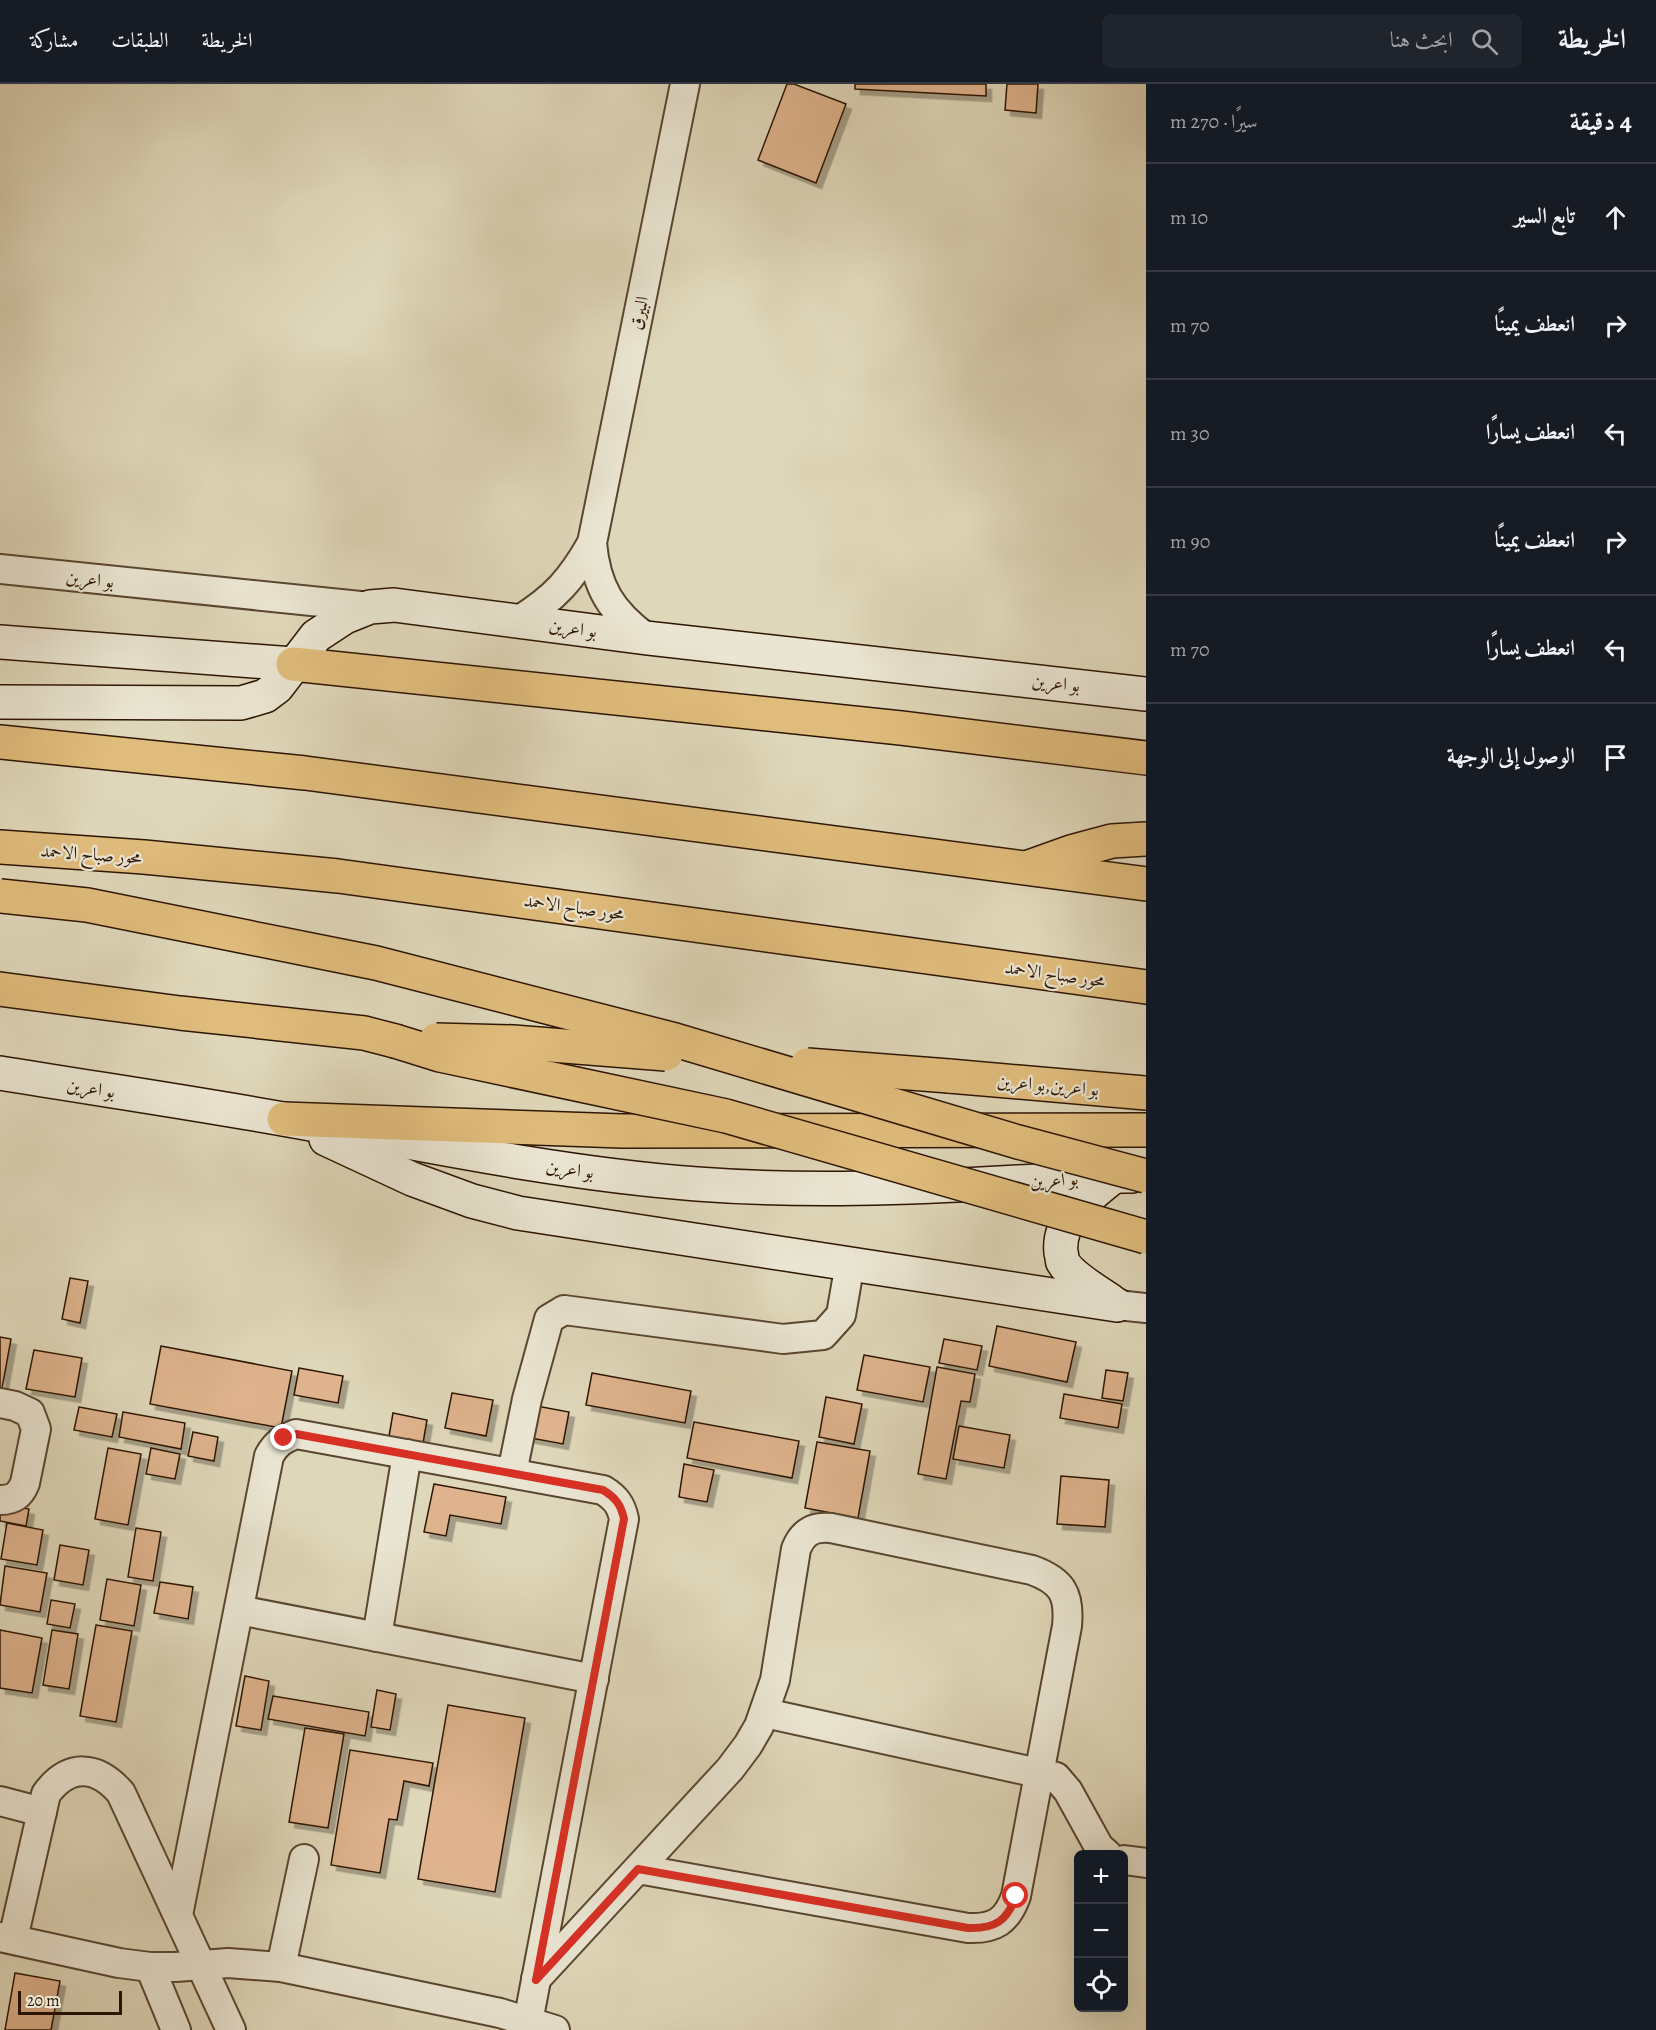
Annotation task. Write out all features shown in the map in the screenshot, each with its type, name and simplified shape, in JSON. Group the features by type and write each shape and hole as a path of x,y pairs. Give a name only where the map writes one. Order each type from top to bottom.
{"highway":[{"path":"293,664 901,728 1146,758"},
{"path":"0,741 305,773 1146,885"},
{"path":"1025,869 1071,852 1112,841 1146,840"},
{"name":"محور صباح الاحمد","path":"0,847 338,876 1146,987"},
{"path":"0,896 87,905 376,963 675,1040 1018,1142 1146,1176"},
{"path":"0,989 180,1013 364,1033 450,1058 726,1116 1146,1237"},
{"name":"بو اعرين,بو اعرين","path":"395,1041 513,1042 1146,1093"},
{"path":"284,1119 622,1131 1146,1130"}],"main road":[{"name":"بو اعرين","path":"370,607 394,605 647,638 1146,694"},
{"path":"0,702 241,703 265,696 277,687 316,636 345,617 370,607"},
{"path":"0,642 293,664"},
{"name":"بو اعرين","path":"0,1073 284,1119 522,1163 695,1184 780,1189 865,1188 1146,1176"},
{"path":"284,1119 412,1179 472,1201 518,1213 1132,1306"},
{"path":"1114,1176 1080,1204 1064,1227 1060,1241 1063,1262 1080,1279 1132,1306"}],"street":[{"name":"البيرق","path":"647,638 618,614 607,598 594,562 592,543 685,84"},
{"name":"البيرق","path":"518,621 541,606 562,588 579,566 592,543"},
{"name":"بو اعرين","path":"0,569 370,607"},
{"path":"512,1473 527,1399 549,1319 564,1310 783,1339 823,1335 841,1314 850,1263"},
{"path":"0,1403 15,1406 30,1413 36,1429 25,1483 21,1491 8,1500 0,1500"},
{"path":"178,1915 269,1456 275,1445 284,1438 296,1434 603,1490 614,1497 621,1507 624,1519 528,2022"},
{"path":"377,1637 407,1454"},
{"path":"536,1980 638,1869 730,1769 748,1745 765,1713 775,1680 796,1549 800,1538 809,1530 819,1527 831,1528 1032,1570 1049,1576 1062,1590 1069,1607 1067,1626 1016,1896 1010,1911 999,1923 984,1929 968,1928 638,1869"},
{"path":"238,1610 594,1679"},
{"path":"765,1713 1056,1777 1068,1791 1102,1850"},
{"path":"231,2030 202,1965 121,1793 111,1781 99,1773 84,1771 69,1774 56,1782 46,1794 6,1938 119,1963 150,1967 202,1965 228,1963 281,1966 491,2021 528,2022 555,2030"},
{"path":"0,1801 42,1812"},
{"path":"281,1966 304,1859"},
{"path":"1128,1861 1146,1863"},
{"path":"150,1967 176,2030"}],"building":[{"path":"787,84 794,84 846,104 816,183 758,160"},
{"path":"855,84 986,84 986,96 855,89"},
{"path":"1007,84 1038,84 1036,113 1005,110"},
{"path":"70,1278 88,1281 80,1323 62,1319"},
{"path":"997,1326 1076,1342 1067,1382 989,1366"},
{"path":"0,1337 11,1339 1,1394 0,1394"},
{"path":"944,1339 982,1346 977,1370 939,1363"},
{"path":"161,1346 292,1371 281,1428 150,1404"},
{"path":"34,1350 82,1358 75,1397 26,1389"},
{"path":"864,1355 930,1367 923,1402 857,1390"},
{"path":"937,1367 975,1374 970,1402 961,1401 946,1479 918,1474"},
{"path":"299,1368 343,1376 338,1403 294,1395"},
{"path":"1106,1370 1128,1373 1123,1401 1102,1398"},
{"path":"592,1373 691,1391 685,1423 586,1405"},
{"path":"452,1393 493,1400 486,1436 445,1428"},
{"path":"1064,1394 1122,1404 1118,1428 1060,1418"},
{"path":"826,1397 862,1404 854,1444 819,1437"},
{"path":"526,1404 569,1412 563,1444 520,1436"},
{"path":"79,1407 117,1414 112,1437 74,1430"},
{"path":"123,1412 185,1423 181,1449 119,1437"},
{"path":"393,1413 427,1420 422,1449 388,1442"},
{"path":"694,1422 799,1441 792,1478 687,1458"},
{"path":"959,1426 1010,1435 1004,1468 953,1459"},
{"path":"193,1432 218,1437 214,1461 188,1456"},
{"path":"817,1442 870,1451 858,1518 805,1508"},
{"path":"108,1448 141,1454 128,1525 95,1519"},
{"path":"151,1448 180,1454 175,1479 146,1474"},
{"path":"684,1464 714,1470 707,1502 679,1497"},
{"path":"1061,1476 1109,1480 1105,1527 1057,1524"},
{"path":"434,1484 506,1497 501,1524 450,1515 446,1536 424,1532"},
{"path":"0,1504 29,1509 26,1526 0,1521"},
{"path":"7,1523 43,1530 37,1565 1,1559"},
{"path":"136,1528 161,1532 153,1581 128,1577"},
{"path":"60,1545 89,1550 83,1585 54,1580"},
{"path":"5,1566 47,1573 40,1612 0,1605"},
{"path":"107,1579 141,1585 134,1626 100,1620"},
{"path":"160,1582 193,1587 188,1619 154,1613"},
{"path":"51,1600 75,1604 70,1628 47,1624"},
{"path":"96,1625 132,1631 116,1722 80,1716"},
{"path":"0,1630 42,1638 32,1693 0,1688"},
{"path":"52,1630 78,1634 69,1689 43,1685"},
{"path":"245,1676 269,1681 261,1730 236,1726"},
{"path":"377,1690 396,1694 390,1730 371,1727"},
{"path":"273,1696 369,1712 365,1736 268,1719"},
{"path":"448,1705 525,1718 495,1892 418,1879"},
{"path":"305,1728 344,1734 328,1828 289,1822"},
{"path":"350,1750 433,1763 429,1786 404,1781 397,1820 389,1819 380,1873 331,1865"},
{"path":"15,1973 60,1981 51,2030 5,2030"}],"route":[{"path":"284,1438 296,1434 603,1490 614,1497 621,1507 624,1519 536,1980 638,1869 968,1928 984,1929 999,1923 1010,1911 1016,1896"}]}
